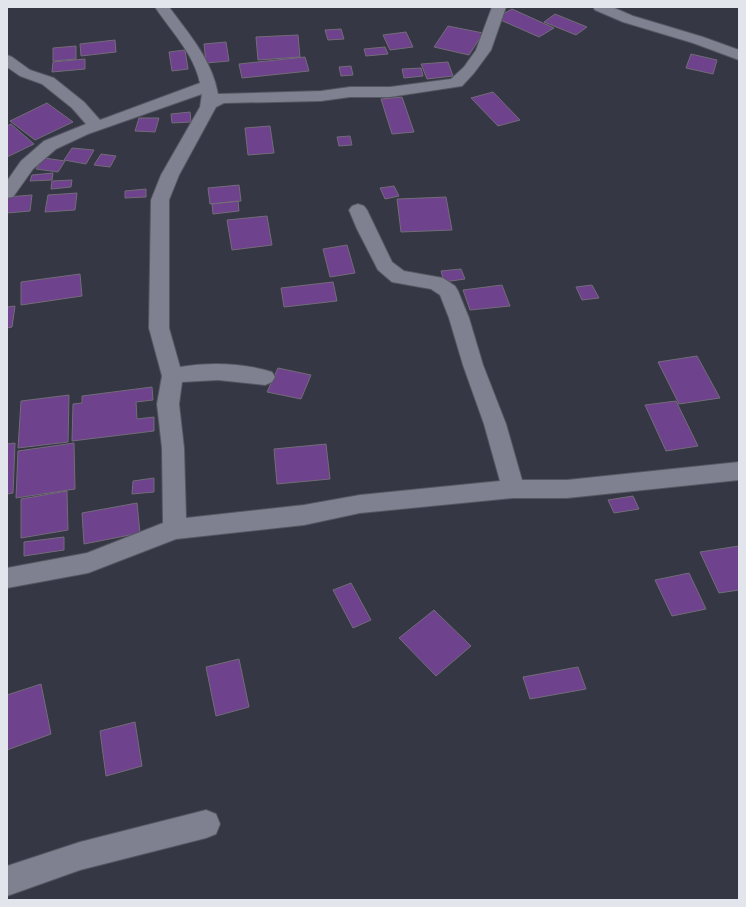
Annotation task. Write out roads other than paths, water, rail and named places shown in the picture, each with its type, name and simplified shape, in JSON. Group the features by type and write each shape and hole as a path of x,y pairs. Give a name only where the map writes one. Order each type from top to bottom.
{"street":[{"path":"162,7 202,64 211,97 209,104 170,175 160,200 159,328 172,376 168,404 173,448 175,529"},
{"path":"209,104 221,98 321,96 350,92 390,92 456,83 469,70 484,50 499,7"},
{"path":"600,7 628,19 698,40 739,55"},
{"path":"7,60 25,73 48,81 78,105 97,126"},
{"path":"7,193 27,165 50,145 82,131 183,96 201,89 208,84"},
{"path":"358,210 385,266 400,277 436,283 448,291 459,318 495,424 514,488"},
{"path":"172,376 188,373 247,374 265,377"},
{"path":"7,578 88,563 175,529 304,515 360,504 514,488 567,489 739,471"},
{"path":"7,881 80,856 206,824"}]}
